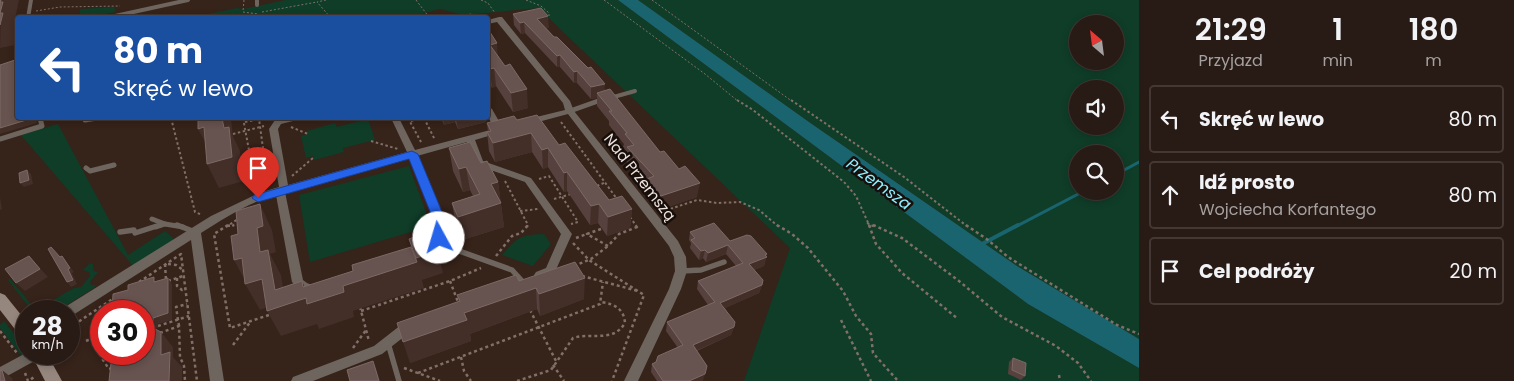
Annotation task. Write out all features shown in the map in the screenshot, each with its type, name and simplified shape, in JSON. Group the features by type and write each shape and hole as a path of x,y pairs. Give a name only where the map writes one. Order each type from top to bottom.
{"main road":[{"path":"0,299 15,318"},
{"path":"42,365 46,378"}],"street":[{"path":"490,21 499,19"},
{"name":"Nad Przemszą","path":"499,19 567,103 570,111 677,250 680,257 681,271"},
{"path":"80,304 215,219 282,188 570,111"},
{"path":"490,112 509,127"},
{"path":"286,120 278,122 273,129 298,282 304,288 315,287"},
{"path":"396,120 441,224 439,238 417,254"},
{"path":"470,138 479,163 529,182 564,232 550,271 508,286"},
{"path":"195,232 218,381"},
{"path":"631,381 676,288 681,271"},
{"path":"298,381 378,350 415,322 424,318"},
{"path":"0,374 17,365"}],"lane":[{"path":"28,15 31,0"},
{"path":"149,0 150,7"},
{"path":"118,15 188,0"},
{"path":"570,111 635,91"},
{"path":"0,139 42,126 40,120"},
{"path":"86,168 90,170 114,165"},
{"path":"152,219 165,224 182,226 195,232"},
{"path":"120,232 134,230 135,233 165,224"},
{"path":"439,238 451,248 512,270 522,282"},
{"path":"681,271 701,270 724,262"},
{"path":"388,342 399,381"}],"path":[{"path":"244,0 243,12 258,15"},
{"path":"262,12 326,0"},
{"path":"416,0 427,15"},
{"path":"482,0 489,0"},
{"path":"482,0 488,3 499,19"},
{"path":"526,0 541,6 549,13 549,16"},
{"path":"604,0 705,74 733,98 753,110 844,182 856,196 863,209 876,244 902,273 958,319"},
{"path":"652,0 812,116 904,177 1008,257 1117,325 1139,334"},
{"path":"317,2 328,15"},
{"path":"28,15 60,7 119,6"},
{"path":"556,115 621,204"},
{"path":"172,120 195,212 215,219"},
{"path":"254,120 244,122 258,198"},
{"path":"244,175 266,170 259,120"},
{"path":"415,120 410,121 425,151"},
{"path":"425,120 438,147"},
{"path":"371,141 412,154"},
{"path":"282,188 313,158"},
{"path":"243,166 264,160"},
{"path":"361,312 450,281 491,262 512,236 521,233 528,225 500,170"},
{"path":"529,182 549,176 578,222 564,232 589,260 644,295 612,381"},
{"path":"596,186 606,182"},
{"path":"511,192 514,188"},
{"path":"520,211 532,211 571,194"},
{"path":"651,215 697,200 717,203 740,202 759,210 774,224 792,234 808,248 843,291 856,316 871,334 873,353 898,381"},
{"path":"550,271 561,271 589,260 620,234 637,227 626,212"},
{"path":"243,216 214,234 230,328 279,312"},
{"path":"867,223 902,238 959,281 1002,317 1056,346 1078,363 1091,381"},
{"path":"227,226 246,225"},
{"path":"580,237 601,229"},
{"path":"588,234 608,246"},
{"path":"133,286 181,254 197,381"},
{"path":"166,264 176,265 183,270"},
{"path":"166,264 166,282 184,276"},
{"path":"577,275 640,291"},
{"path":"148,276 148,282"},
{"path":"176,278 177,286 182,290 185,289"},
{"path":"450,281 459,305"},
{"path":"418,373 600,304 603,282"},
{"path":"80,320 118,296"},
{"path":"358,302 366,330"},
{"path":"517,381 551,370 572,338 592,334 611,337 619,334 623,329 625,318 621,308 601,302"},
{"path":"185,381 184,366 180,357 176,307 187,304"},
{"path":"527,305 556,361"},
{"path":"179,326 159,333 156,332 157,327 189,316"},
{"path":"840,320 871,381"},
{"path":"234,345 252,321"},
{"path":"86,341 90,339"},
{"path":"461,357 464,371 471,381"},
{"path":"106,365 109,370 116,366"},
{"path":"394,365 440,381"},
{"path":"554,365 564,381"},
{"path":"1059,375 1060,381"},
{"path":"27,381 46,378"}],"green space":[{"path":"285,0 618,0 1028,304 1139,368 1139,381 744,381 790,248 538,8 464,15 440,9 416,15 203,15 237,8 243,9"},
{"path":"638,0 1139,0 1139,339 1017,266 809,122"},
{"path":"114,7 116,12 100,15 80,15 80,9"},
{"path":"368,120 375,140 343,148 344,152 314,160 313,156 306,158 301,136 308,134 307,131 335,123 337,127"},
{"path":"58,124 128,255 165,231 175,240 135,268 21,135"},
{"path":"409,166 431,226 310,262 299,195"},
{"path":"544,234 551,244 533,266 502,255 520,238"},
{"path":"90,263 93,264 94,271 98,272 90,282 91,285 96,285 94,288 75,300 53,300 74,288 81,287 90,276 89,272 83,270"},
{"path":"10,279 28,300 23,300 8,280"},
{"path":"5,322 15,336 15,348 0,328 0,325"}],"water":[{"name":"Przemsza","path":"618,0 638,0 809,122 1017,266 1139,339 1139,368 1028,304"}],"building":[{"path":"0,2 3,2 0,13"},
{"path":"541,8 548,16 537,19 588,68 591,67 605,84 591,87 577,71 574,72 560,55 557,56 524,22 520,23 513,14"},
{"path":"0,13 3,13 0,25"},
{"path":"490,32 497,43 490,45"},
{"path":"490,45 505,66 510,64 527,89 511,93 494,68 490,69"},
{"path":"15,60 15,120 26,120 0,128 0,65"},
{"path":"610,89 660,152 664,151 679,169 685,166 700,183 661,196 647,179 654,176 627,147 634,145 609,111 612,111 597,93"},
{"path":"537,115 559,145 565,143 609,200 622,196 632,209 608,217 599,204 591,206 567,172 564,173 548,148 542,150 531,133 493,143 487,132 491,131 487,123 514,116 517,120"},
{"path":"198,120 222,120 224,128 229,127 232,157 207,164 204,127 198,129"},
{"path":"470,142 481,163 487,161 498,182 491,184 501,203 458,217 452,203 480,194 466,167 459,169 449,148"},
{"path":"27,170 29,180 20,183 19,173"},
{"path":"260,204 263,226 257,228 260,252 268,250 275,290 302,281 303,287 353,271 352,265 411,247 417,262 343,286 344,292 307,304 306,298 267,311 262,279 245,284 242,258 234,260 231,236 238,234 236,211"},
{"path":"714,223 730,241 747,235 751,236 767,254 765,255 767,257 749,264 763,280 762,285 720,303 735,322 734,327 693,345 707,366 705,374 689,381 663,381 652,364 656,362 658,356 683,345 667,322 715,302 698,281 743,263 728,245 708,253 705,250 701,251 691,240 695,238 690,232"},
{"path":"430,231 438,251 416,258 409,239"},
{"path":"51,247 60,257 62,256 70,268 68,269 73,280 67,282 48,249"},
{"path":"29,256 40,269 16,283 5,269"},
{"path":"575,262 585,278 539,294 536,288 464,313 467,320 403,342 397,323 460,301 457,295 516,275 519,281"},
{"path":"154,277 154,282 168,278 168,313 155,317 155,300 113,300 113,294 128,290 128,285"},
{"path":"155,329 161,332 161,355 170,352 169,381 109,381 111,365 155,365"},
{"path":"1013,358 1026,363 1025,376 1012,370"},
{"path":"373,361 379,381 350,381 347,370"},
{"path":"2,370 5,381 0,381 0,371"}],"waterway":[{"path":"1124,170 1139,162"},
{"path":"1015,227 1069,199"},
{"path":"982,244 1018,225"}],"route":[{"path":"258,198 412,154 441,224 442,229 439,238"}]}
